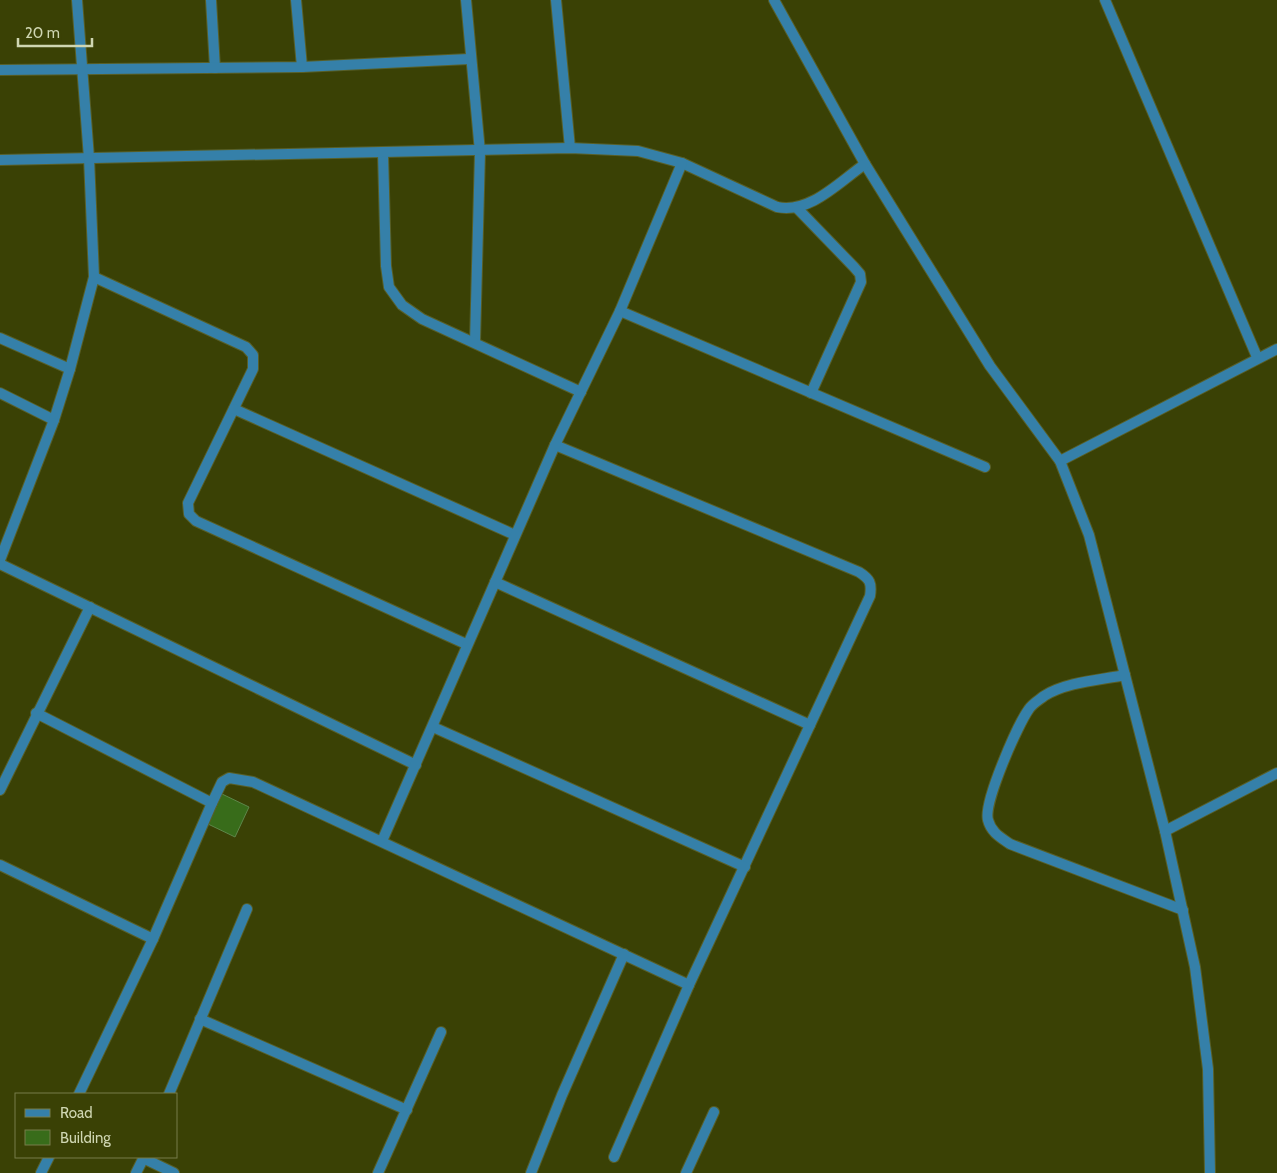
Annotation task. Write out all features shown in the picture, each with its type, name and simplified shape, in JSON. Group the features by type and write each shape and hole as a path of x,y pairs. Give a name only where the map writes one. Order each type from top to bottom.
{"street":[{"path":"77,0 89,158 94,277 70,369 54,420 0,562 416,765"},
{"path":"211,0 215,68"},
{"path":"296,0 302,67"},
{"path":"466,0 480,152 475,342"},
{"path":"556,0 570,148"},
{"path":"774,0 865,164 990,366 1060,462 1090,535 1165,830 1195,966 1208,1069 1210,1173"},
{"path":"1105,0 1258,357"},
{"path":"0,70 302,67 470,59"},
{"path":"0,160 480,152 570,148 638,151 682,164 777,207 790,210 806,206 865,164"},
{"path":"383,153 386,266 389,287 402,305 422,319 581,392"},
{"path":"382,842 554,444 620,310 682,164"},
{"path":"797,208 854,267 860,274 861,282 811,392"},
{"path":"94,277 246,348 254,355 253,368 188,503 189,514 196,521 466,644"},
{"path":"620,310 985,467"},
{"path":"0,338 70,369"},
{"path":"1060,462 1277,348"},
{"path":"0,393 54,420"},
{"path":"234,409 516,535"},
{"path":"554,444 859,572 868,578 871,586 870,596 689,985 614,1157"},
{"path":"495,582 810,725"},
{"path":"0,790 36,713 90,607"},
{"path":"1125,675 1065,688 1045,696 1030,707 1019,726 989,800 987,818 993,832 1010,844 1183,910"},
{"path":"36,713 212,804"},
{"path":"433,727 745,867"},
{"path":"1165,830 1277,773"},
{"path":"78,1093 153,939 222,782 229,778 239,778 382,842 689,985"},
{"path":"0,864 153,939"},
{"path":"169,1093 247,909"},
{"path":"531,1173 562,1095 624,954"},
{"path":"200,1019 407,1110"},
{"path":"378,1173 441,1032"},
{"path":"686,1173 714,1112"},
{"path":"41,1173 48,1158"},
{"path":"136,1173 144,1158"},
{"path":"146,1158 174,1173"}],"building":[{"path":"222,794 249,807 235,837 208,824"}]}
